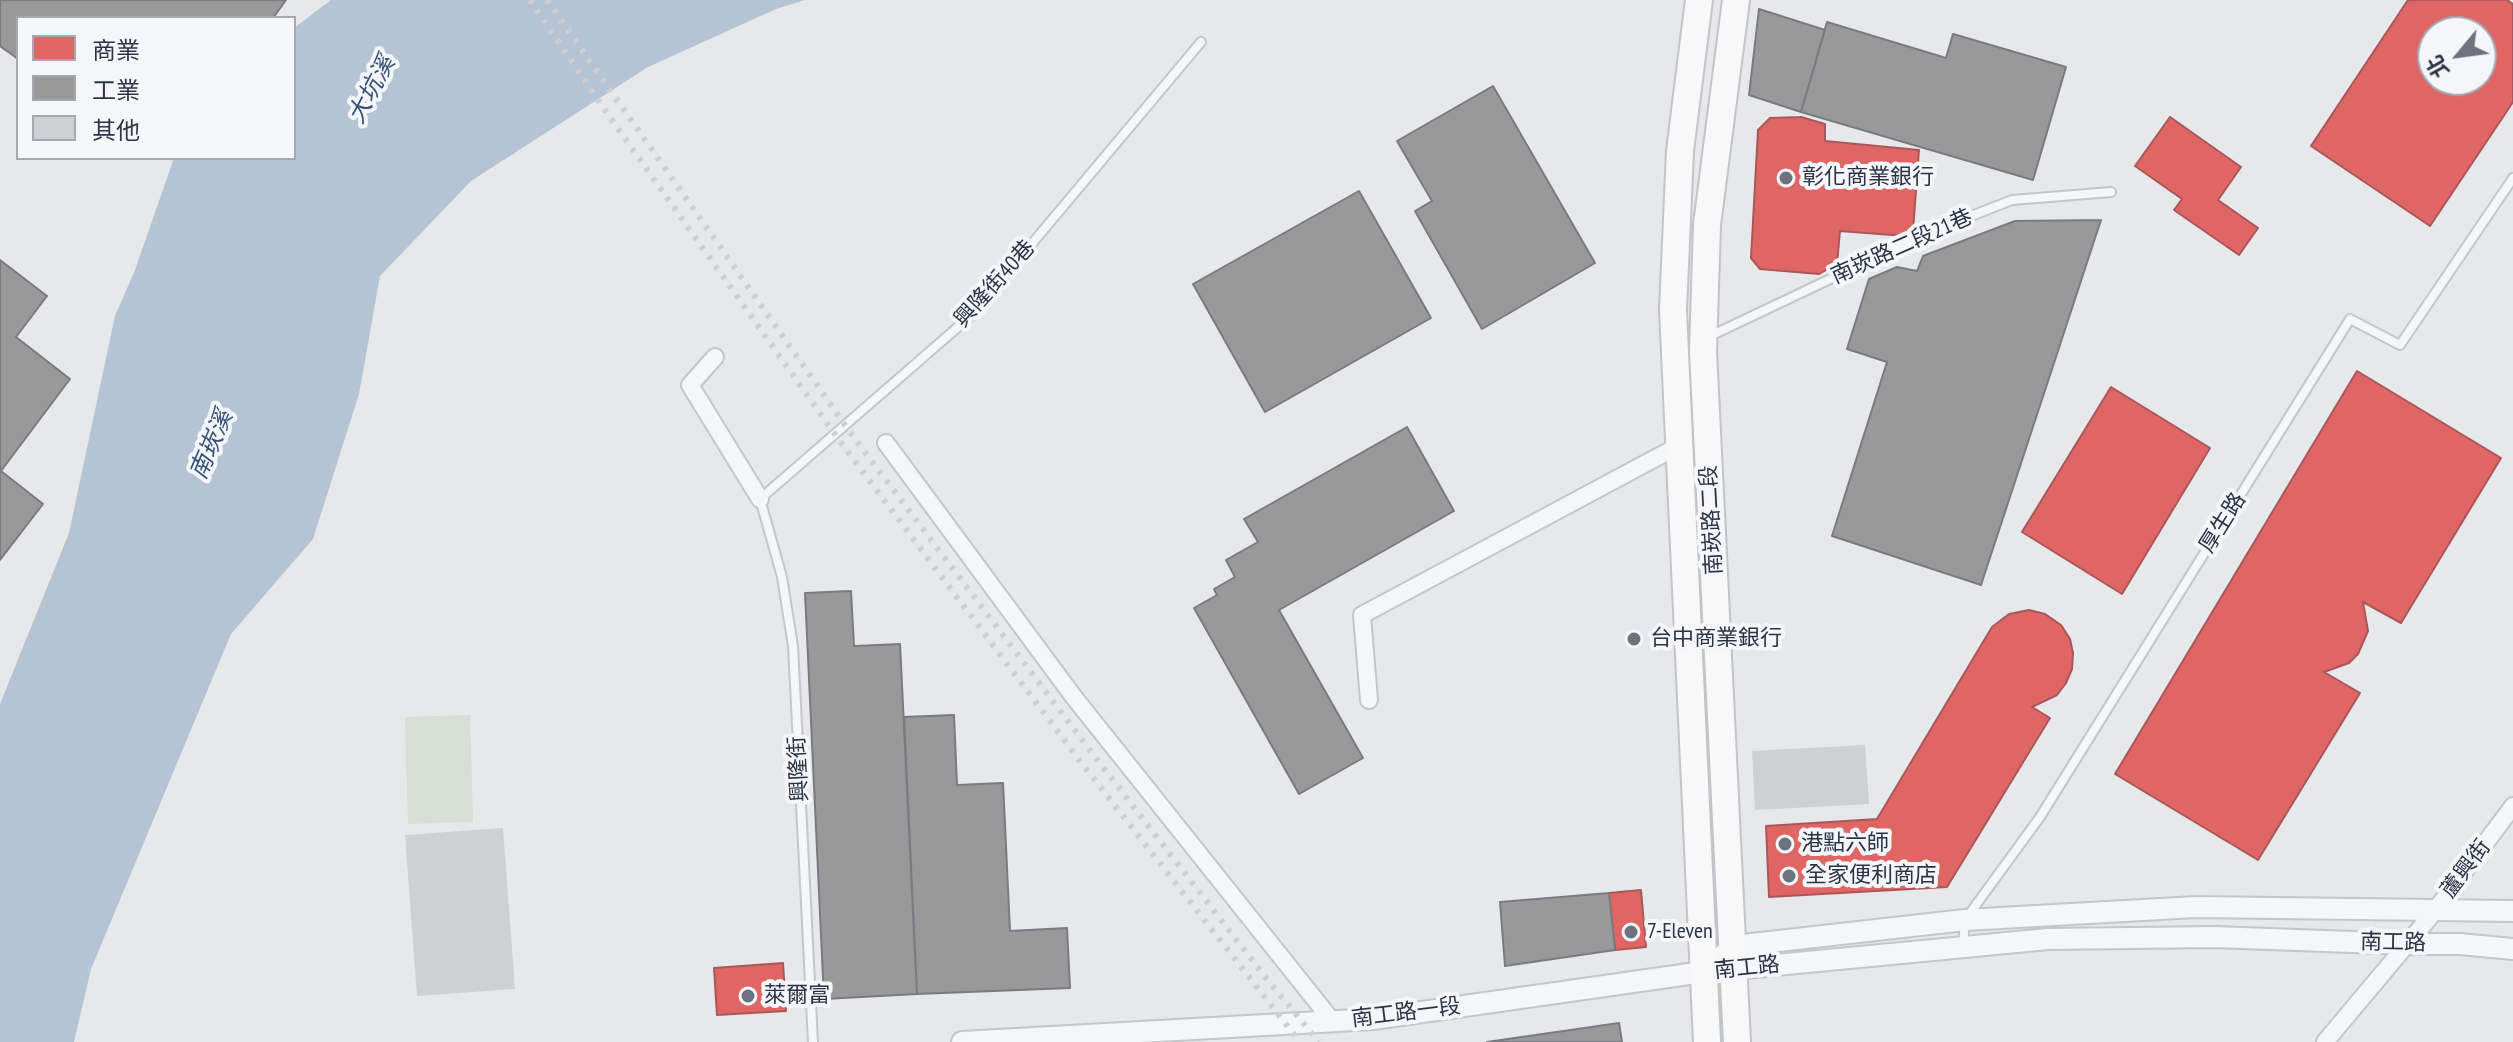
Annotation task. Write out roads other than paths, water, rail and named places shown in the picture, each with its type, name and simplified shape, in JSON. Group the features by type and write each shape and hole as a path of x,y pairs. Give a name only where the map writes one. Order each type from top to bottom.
{"main road":[{"name":"南崁路二段","path":"1699,0 1680,151 1673,310 1707,1042"},
{"name":"南崁路二段","path":"1736,0 1707,225 1704,339 1737,1042"}],"street":[{"path":"715,357 690,385 760,499"},
{"path":"886,443 1073,696 1333,1022"},
{"path":"1369,700 1362,615 1680,445"},
{"name":"蘆興街","path":"2325,1042 2434,912 2513,806"},
{"name":"南工路","path":"1703,972 1734,957 1965,920 2196,907 2513,911"},
{"name":"南工路","path":"1734,957 2048,939 2214,937 2460,944 2513,949"},
{"name":"南工路一段","path":"962,1042 1373,1019 1703,972"}],"lane":[{"name":"興隆街40巷","path":"760,499 973,314 1201,42"},
{"name":"厚生路","path":"1965,920 2040,817 2350,319 2400,345 2513,178"},
{"name":"南崁路二段21巷","path":"1704,339 1923,235 2012,200 2111,192"},
{"name":"興隆街","path":"760,499 782,577 793,646 813,1042"},
{"path":"1963,946 1965,920"}],"water":[{"path":"331,0 805,0 776,9 648,67 471,181 380,276 359,394 313,539 231,634 91,969 74,1042 0,1042 0,704 69,533 115,316 135,270 173,160 296,160 296,26"}],"railway":[{"path":"530,0 842,444 1083,765 1300,1042"},
{"path":"547,0 852,435 1092,753 1319,1042"}],"place":[{"name":"彰化商業銀行","path":"1786,178"},
{"name":"台中商業銀行","path":"1634,639"},
{"name":"港點六師","path":"1785,844"},
{"name":"全家便利商店","path":"1789,876"},
{"name":"7-Eleven","path":"1631,932"},
{"name":"萊爾富","path":"748,996"}],"water label":[{"name":"大坑溪","path":"372,90"},
{"name":"南崁溪","path":"212,445"}]}
